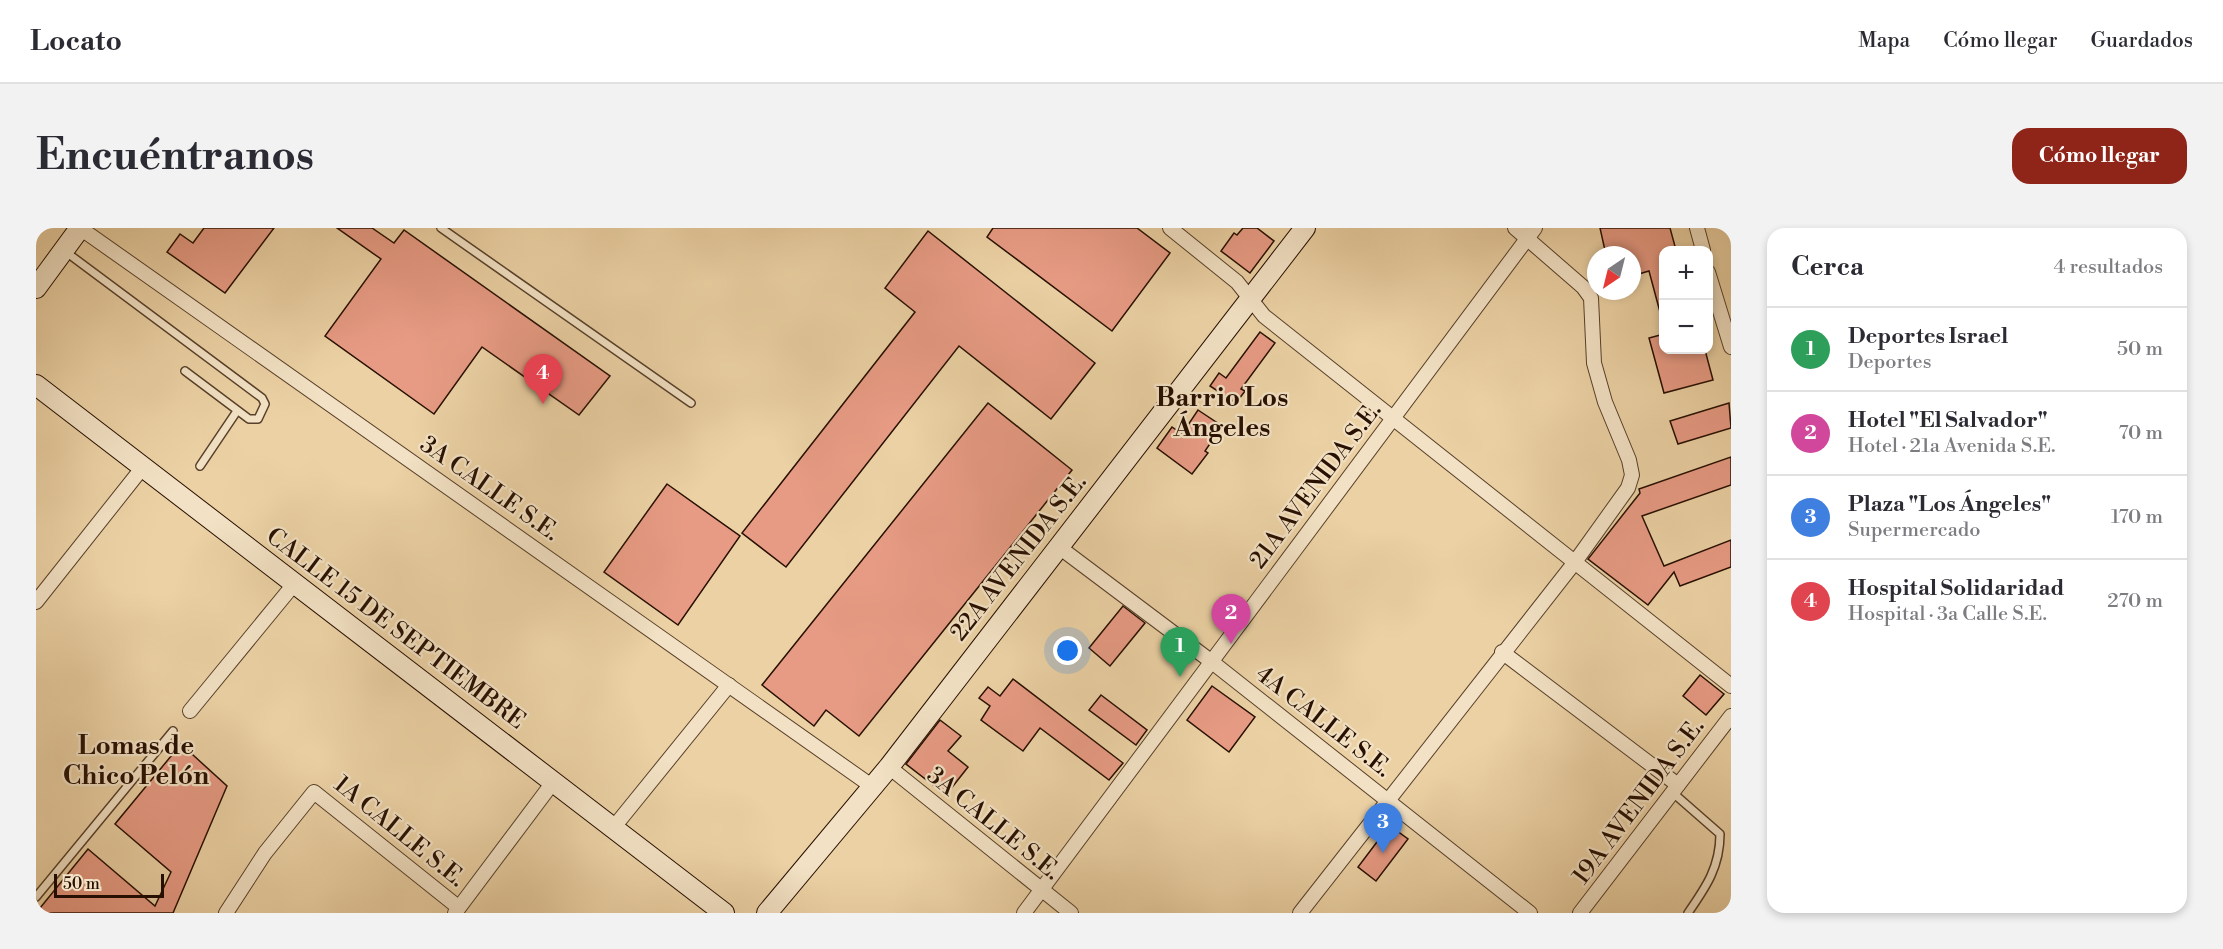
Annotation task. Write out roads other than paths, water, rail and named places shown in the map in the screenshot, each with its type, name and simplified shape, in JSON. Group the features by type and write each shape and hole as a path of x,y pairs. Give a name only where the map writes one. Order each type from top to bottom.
{"street":[{"path":"36,288 80,228"},
{"name":"3A CALLE S.E.","path":"80,228 873,787"},
{"path":"1170,228 1237,282 1264,316 1731,686"},
{"name":"22A AVENIDA S.E.","path":"767,913 889,767 1305,228"},
{"path":"1300,913 1575,561 1628,488 1632,475 1629,460 1605,402 1594,363 1592,298 1531,233 1515,228"},
{"path":"1697,228 1702,246"},
{"name":"21A AVENIDA S.E.","path":"1024,913 1531,233"},
{"path":"1713,286 1729,330 1731,347"},
{"name":"CALLE 15 DE SEPTIEMBRE","path":"36,385 724,913"},
{"path":"36,602 143,467"},
{"name":"4A CALLE S.E.","path":"1059,547 1212,662 1530,913"},
{"path":"190,711 295,583"},
{"path":"1502,652 1675,789"},
{"path":"614,827 729,685"},
{"name":"19A AVENIDA S.E.","path":"1580,913 1731,716"},
{"name":"3A CALLE S.E.","path":"889,767 1071,913"},
{"path":"456,910 554,781"},
{"name":"1A CALLE S.E.","path":"226,913 266,853 314,792 456,910"}],"lane":[{"path":"441,228 691,403"},
{"path":"64,250 262,398 265,404 262,414 253,420 237,411 185,371"},
{"path":"200,466 237,411"},
{"path":"36,897 173,731"},
{"path":"1675,789 1720,834 1719,858 1711,881 1688,913"}],"place":[{"name":"Hospital Solidaridad","path":"543,404"},
{"name":"Hotel \"El Salvador\"","path":"1231,644"},
{"name":"Deportes Israel","path":"1180,677"},
{"name":"Plaza \"Los Ángeles\"","path":"1383,853"}],"district":[{"name":"Barrio Los Ángeles","path":"1222,412"},
{"name":"Lomas de Chico Pelón","path":"136,760"}]}
